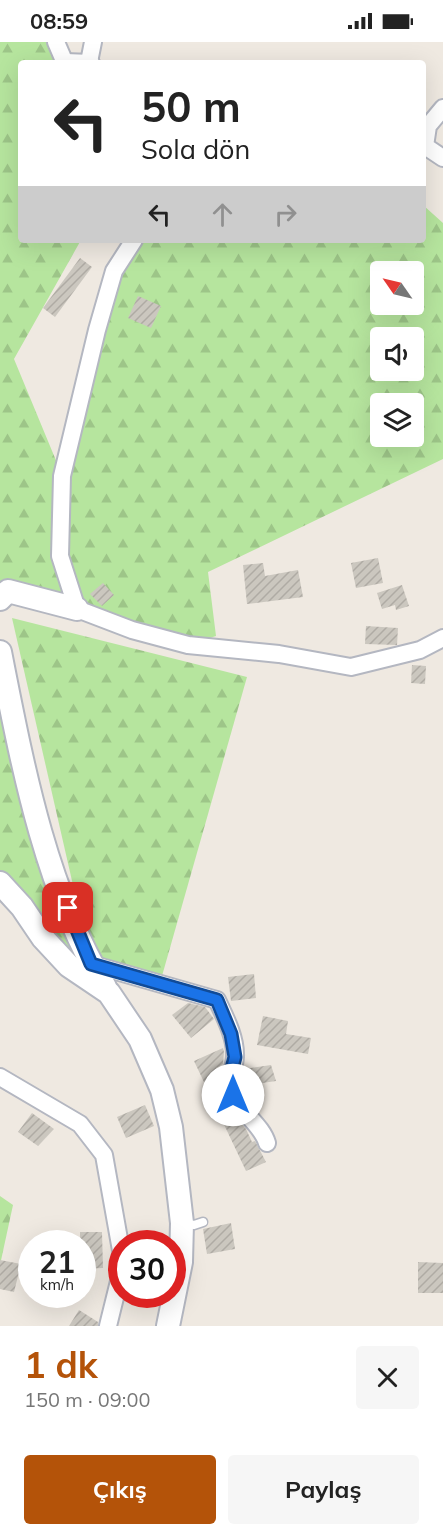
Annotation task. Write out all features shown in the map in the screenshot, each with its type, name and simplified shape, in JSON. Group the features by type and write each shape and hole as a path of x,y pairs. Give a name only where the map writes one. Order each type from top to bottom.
{"street":[{"path":"56,42 64,60"},
{"path":"90,60 93,42"},
{"path":"426,140 428,126 443,108"},
{"path":"426,148 443,158"},
{"path":"77,609 60,556 62,476 97,330 114,271 132,243"},
{"path":"0,599 8,591 77,609 132,630 188,645 279,654 351,667 420,650 443,638"},
{"path":"0,652 18,744 45,849 91,964 140,1039 162,1090 192,1222 168,1326"},
{"path":"0,884 22,908 43,938 69,966 109,993"},
{"path":"91,964 217,1000 231,1034 235,1057 230,1076 233,1095 255,1126 264,1134 267,1143"},
{"path":"0,1077 80,1124 104,1155 117,1230"},
{"path":"108,1326 112,1308"}],"green space":[{"path":"0,42 57,42 72,60 18,60 18,243 79,243 14,359 62,475 97,330 133,243 426,243 426,208 443,223 443,459 208,572 216,636 188,645 64,605 0,599"},
{"path":"12,618 247,677 160,983 91,964"},
{"path":"0,649 91,981 0,889"},
{"path":"0,1196 13,1205 0,1265"}],"building":[{"path":"80,258 92,267 55,317 43,308"},
{"path":"138,296 161,306 151,328 128,318"},
{"path":"378,558 383,583 356,588 351,563"},
{"path":"263,563 265,576 298,570 303,597 247,604 243,565"},
{"path":"103,583 114,595 102,606 90,594"},
{"path":"402,585 409,606 396,610 395,605 382,609 377,593"},
{"path":"366,626 398,628 397,645 365,644"},
{"path":"412,665 426,666 425,684 411,683"},
{"path":"254,974 256,998 231,1001 228,977"},
{"path":"188,1003 205,1007 214,1019 191,1038 172,1015"},
{"path":"263,1016 288,1021 286,1034 311,1038 308,1054 257,1045"},
{"path":"223,1048 223,1064 216,1068 223,1097 232,1113 246,1129 252,1142 255,1141 266,1162 246,1171 194,1061"},
{"path":"271,1065 276,1081 242,1086 244,1069"},
{"path":"145,1105 154,1126 126,1138 117,1117"},
{"path":"32,1113 54,1129 38,1146 18,1132"},
{"path":"231,1223 235,1249 207,1254 203,1229"},
{"path":"96,1232 102,1232 103,1268 96,1268"},
{"path":"0,1260 18,1263 14,1292 0,1289"},
{"path":"418,1262 443,1263 443,1293 418,1293"},
{"path":"79,1310 98,1322 98,1326 69,1326"}],"route":[{"path":"68,908 91,964 217,1000 231,1034 235,1057 230,1076 233,1095"}]}
